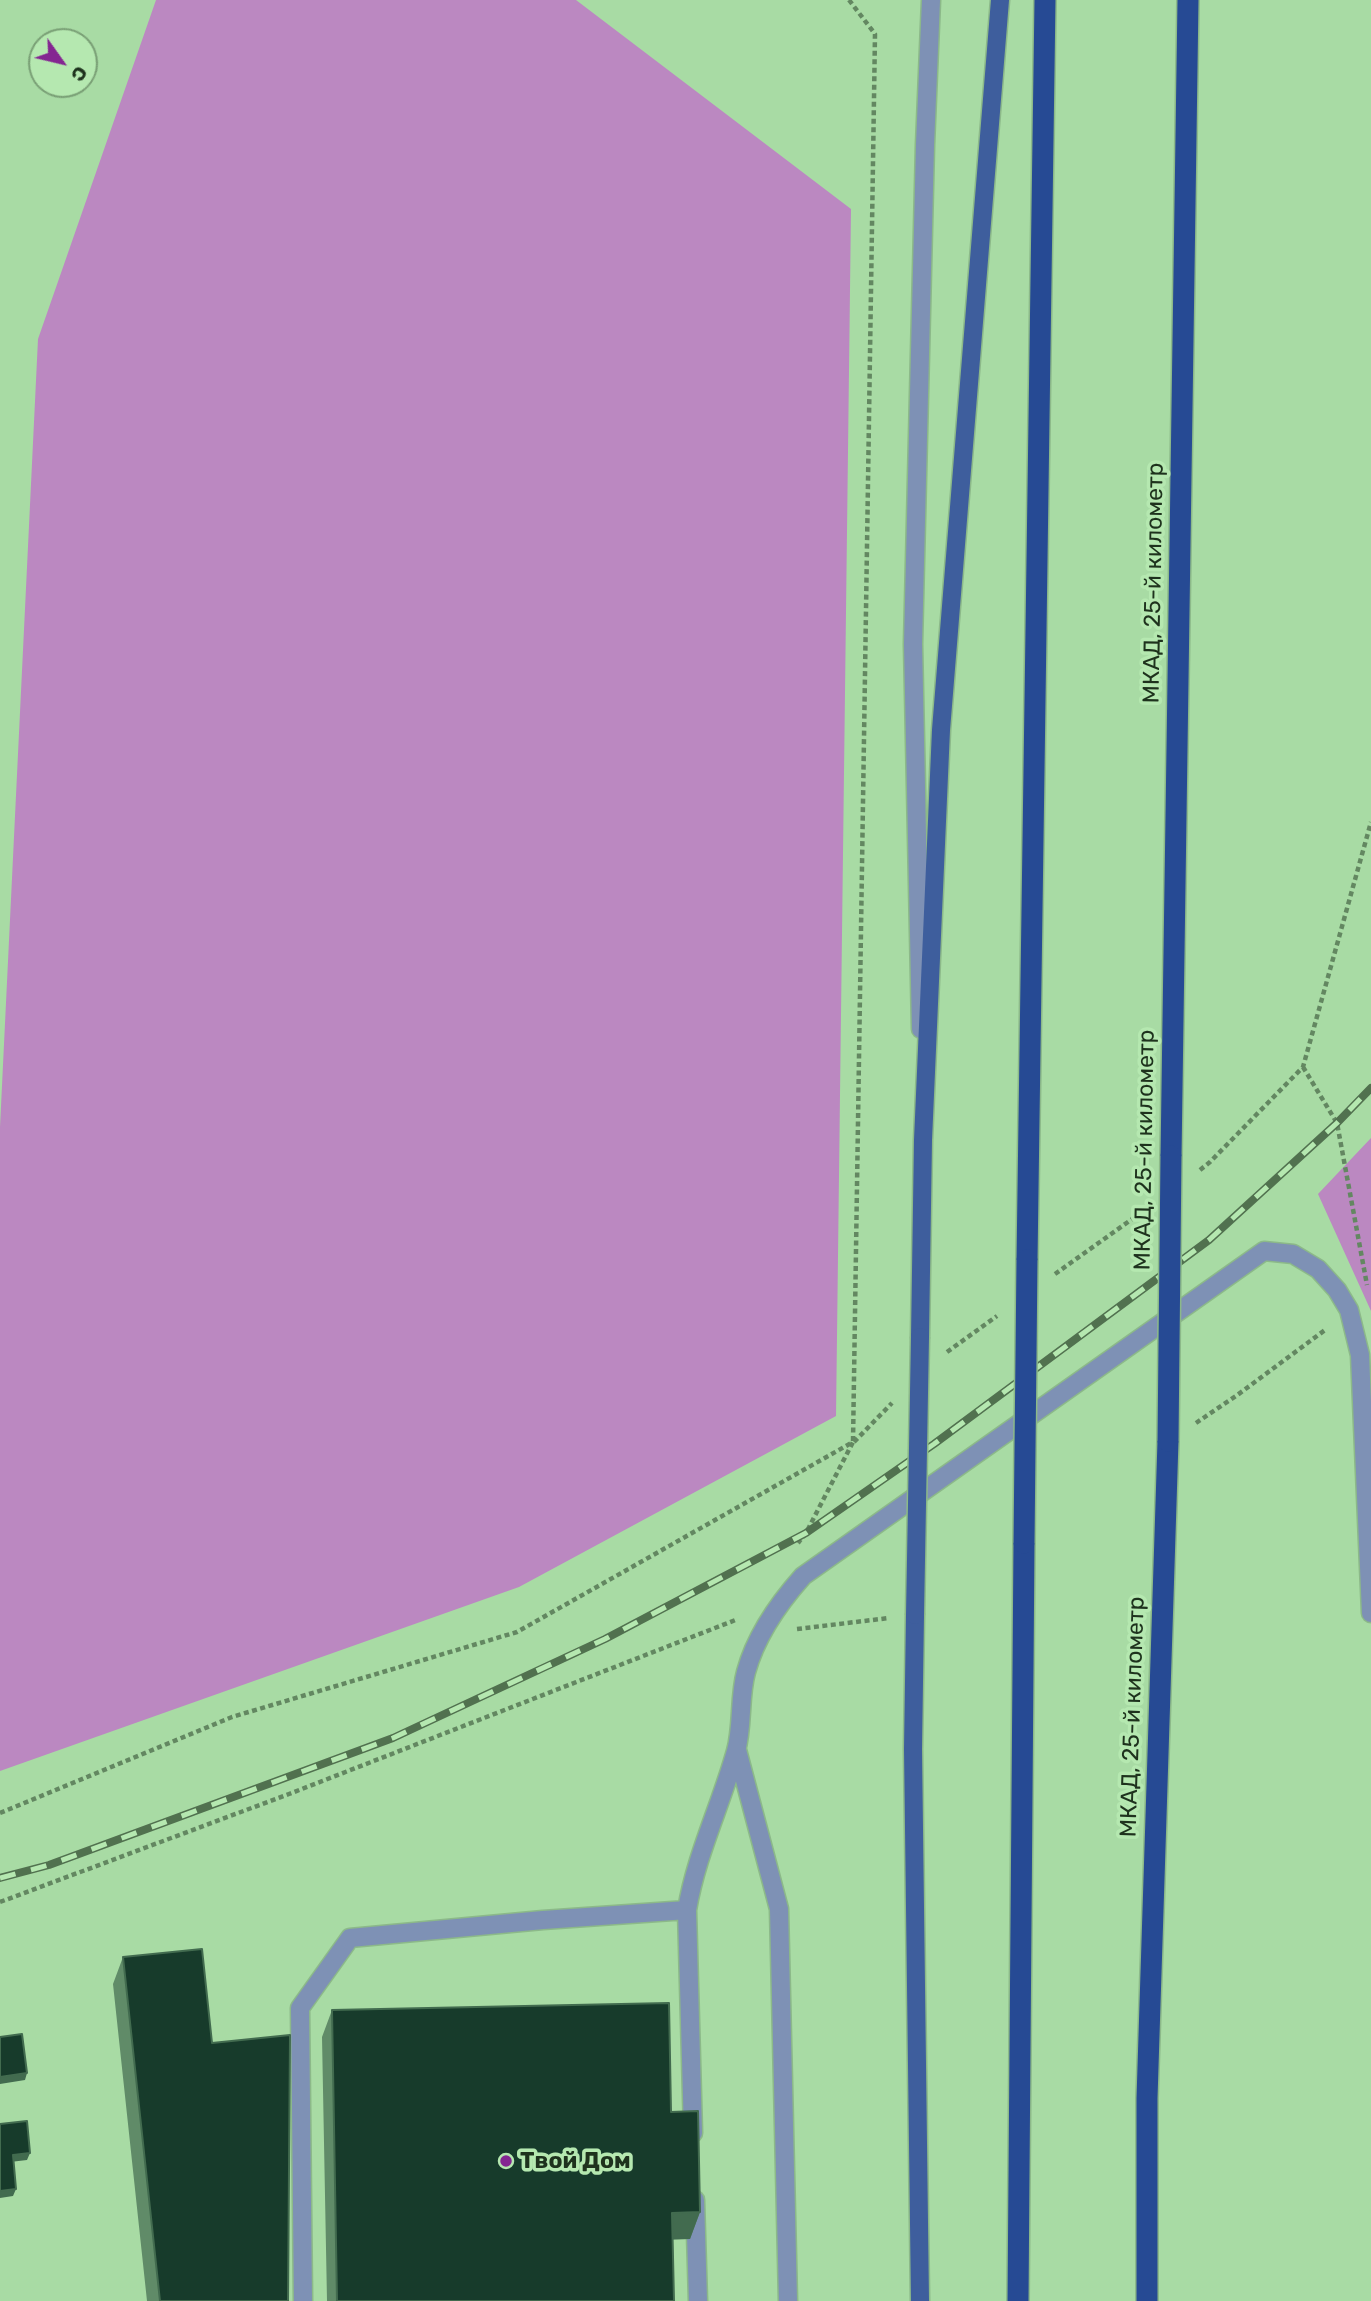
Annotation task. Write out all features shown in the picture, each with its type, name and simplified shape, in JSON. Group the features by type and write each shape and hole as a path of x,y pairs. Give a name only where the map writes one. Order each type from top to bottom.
{"highway":[{"path":"1018,2301 1027,1261 1045,0"},
{"name":"МКАД, 25-й километр","path":"1147,2301 1147,2098 1168,1441 1188,0"}],"main road":[{"path":"920,2301 913,1749 923,1140 941,730 1000,0"}],"street":[{"path":"923,1140 913,644 931,0"},
{"path":"694,2147 687,1910 692,1879 736,1749 746,1672 761,1634 782,1599 803,1576 1264,1251 1293,1254 1318,1269 1337,1290 1349,1310 1360,1355 1371,1613"},
{"path":"736,1749 779,1909 788,2301"},
{"path":"303,2301 300,2008 351,1938 687,1910"},
{"path":"695,2189 698,2301"}],"path":[{"path":"798,1543 806,1533 853,1442 875,33 849,0"},
{"path":"1199,1170 1303,1067 1371,822"},
{"path":"1303,1067 1337,1123 1368,1293"},
{"path":"1045,1282 1144,1210"},
{"path":"945,1354 1001,1314"},
{"path":"1168,1441 1307,1345"},
{"path":"0,1813 232,1717 517,1632 853,1442 898,1398"},
{"path":"824,1626 915,1615"},
{"path":"0,1902 302,1789 739,1619 761,1634"}],"shaded area":[{"path":"156,0 576,0 851,209 836,1416 519,1587 0,1771 0,1127 38,339"},
{"path":"1371,1138 1371,1311 1318,1194"}],"building":[{"path":"202,1949 212,2043 290,2035 288,2301 160,2301 123,1957"},
{"name":"Твой Дом","path":"669,2003 671,2112 698,2111 700,2212 672,2213 674,2301 337,2301 332,2010"},
{"path":"22,2034 27,2073 0,2077 0,2037"},
{"path":"27,2121 30,2153 13,2155 16,2189 0,2191 0,2124"}],"railway":[{"path":"0,1878 49,1865 393,1738 605,1639 806,1533 934,1444 1209,1240 1337,1123 1371,1088"}],"place":[{"name":"Твой Дом","path":"506,2161"}]}
